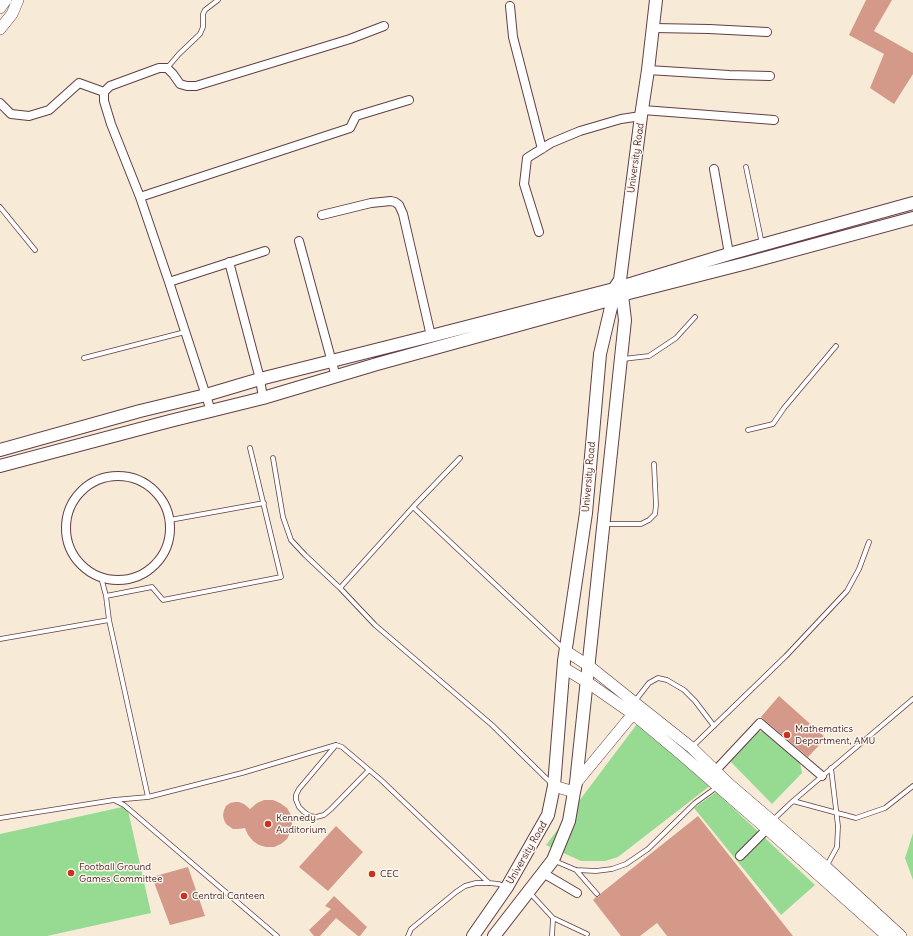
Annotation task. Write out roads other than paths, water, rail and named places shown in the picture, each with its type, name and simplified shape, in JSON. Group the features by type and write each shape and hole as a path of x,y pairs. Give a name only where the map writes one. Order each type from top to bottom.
{"main road":[{"name":"University Road","path":"473,936 507,887 548,815 554,786 564,668 586,513 600,354 618,290 654,28 656,0"},
{"path":"0,466 263,398 336,377 618,290 728,254 913,203"},
{"path":"0,450 140,411 206,395 260,379 618,290 747,263 913,218"},
{"path":"494,936 553,860 569,821 575,787 587,682 624,320 618,290"}],"street":[{"path":"0,8 6,0"},
{"path":"0,29 12,14 18,0"},
{"path":"510,6 513,37 542,149"},
{"path":"211,411 140,197 111,124 104,102 104,92 110,86 159,68 167,68 180,84 196,86 350,39 384,26"},
{"path":"654,28 722,29 767,32"},
{"path":"648,70 770,76"},
{"path":"0,103 11,114 29,116 49,110 79,83 104,92"},
{"path":"140,197 350,128 356,116 409,100"},
{"path":"539,232 524,184 527,158 552,143 580,131 642,113 774,120"},
{"path":"714,169 728,254"},
{"path":"322,215 371,203 390,201 396,202 399,205 403,214 432,336"},
{"path":"298,241 336,377"},
{"path":"169,282 265,251"},
{"path":"229,262 260,379 263,398"},
{"path":"126,476 145,483 161,497 170,516 171,537 163,557 149,572 130,578 101,577 90,574 74,560 66,541 65,520 72,501 86,485 105,477 126,476"},
{"path":"566,651 588,666 636,707 718,786 826,867 901,936"},
{"path":"564,668 587,682 636,707 692,748 769,825 887,936"},
{"path":"554,786 575,787 636,707"},
{"path":"716,771 760,723 822,776"},
{"path":"740,856 769,825"},
{"path":"543,873 576,893"}],"lane":[{"path":"167,68 200,34 203,27 202,14 218,0"},
{"path":"746,167 762,245"},
{"path":"0,207 35,250"},
{"path":"620,359 649,356 676,338 695,317"},
{"path":"84,358 185,332"},
{"path":"748,430 773,424 784,408 836,346"},
{"path":"106,596 152,587 163,600 281,577 250,448"},
{"path":"273,458 283,517 291,540 375,625 492,725 554,786"},
{"path":"340,588 413,506 460,458"},
{"path":"603,524 641,524 650,520 656,514 654,464"},
{"path":"170,520 264,503"},
{"path":"413,506 566,651"},
{"path":"692,748 786,656 847,591 859,569 869,542"},
{"path":"101,577 148,797"},
{"path":"0,639 109,620"},
{"path":"636,707 649,683 658,678 667,680 684,690 695,701 714,726"},
{"path":"769,825 792,801 913,699"},
{"path":"336,745 299,789 296,795 296,800 299,807 304,812 310,816 316,817 324,814 331,809 369,770"},
{"path":"0,818 114,800 148,797 242,773 336,745 342,747 369,770 489,883"},
{"path":"826,867 836,847 838,826 831,768"},
{"path":"553,860 576,870 596,871 612,869 626,864 648,849 695,803 718,786"},
{"path":"792,801 856,818 885,808 913,786"},
{"path":"114,800 124,805 277,936"},
{"path":"576,870 597,894"},
{"path":"408,936 411,929 465,886 476,883 489,883 507,887"},
{"path":"528,891 553,918 587,934"},
{"path":"552,936 553,918"}],"place":[{"name":"Mathematics Department, AMU","path":"787,735"},
{"name":"Kennedy Auditorium","path":"268,824"},
{"name":"Football Ground Games Committee","path":"71,873"},
{"name":"CEC","path":"372,874"},
{"name":"Central Canteen","path":"184,896"}]}
